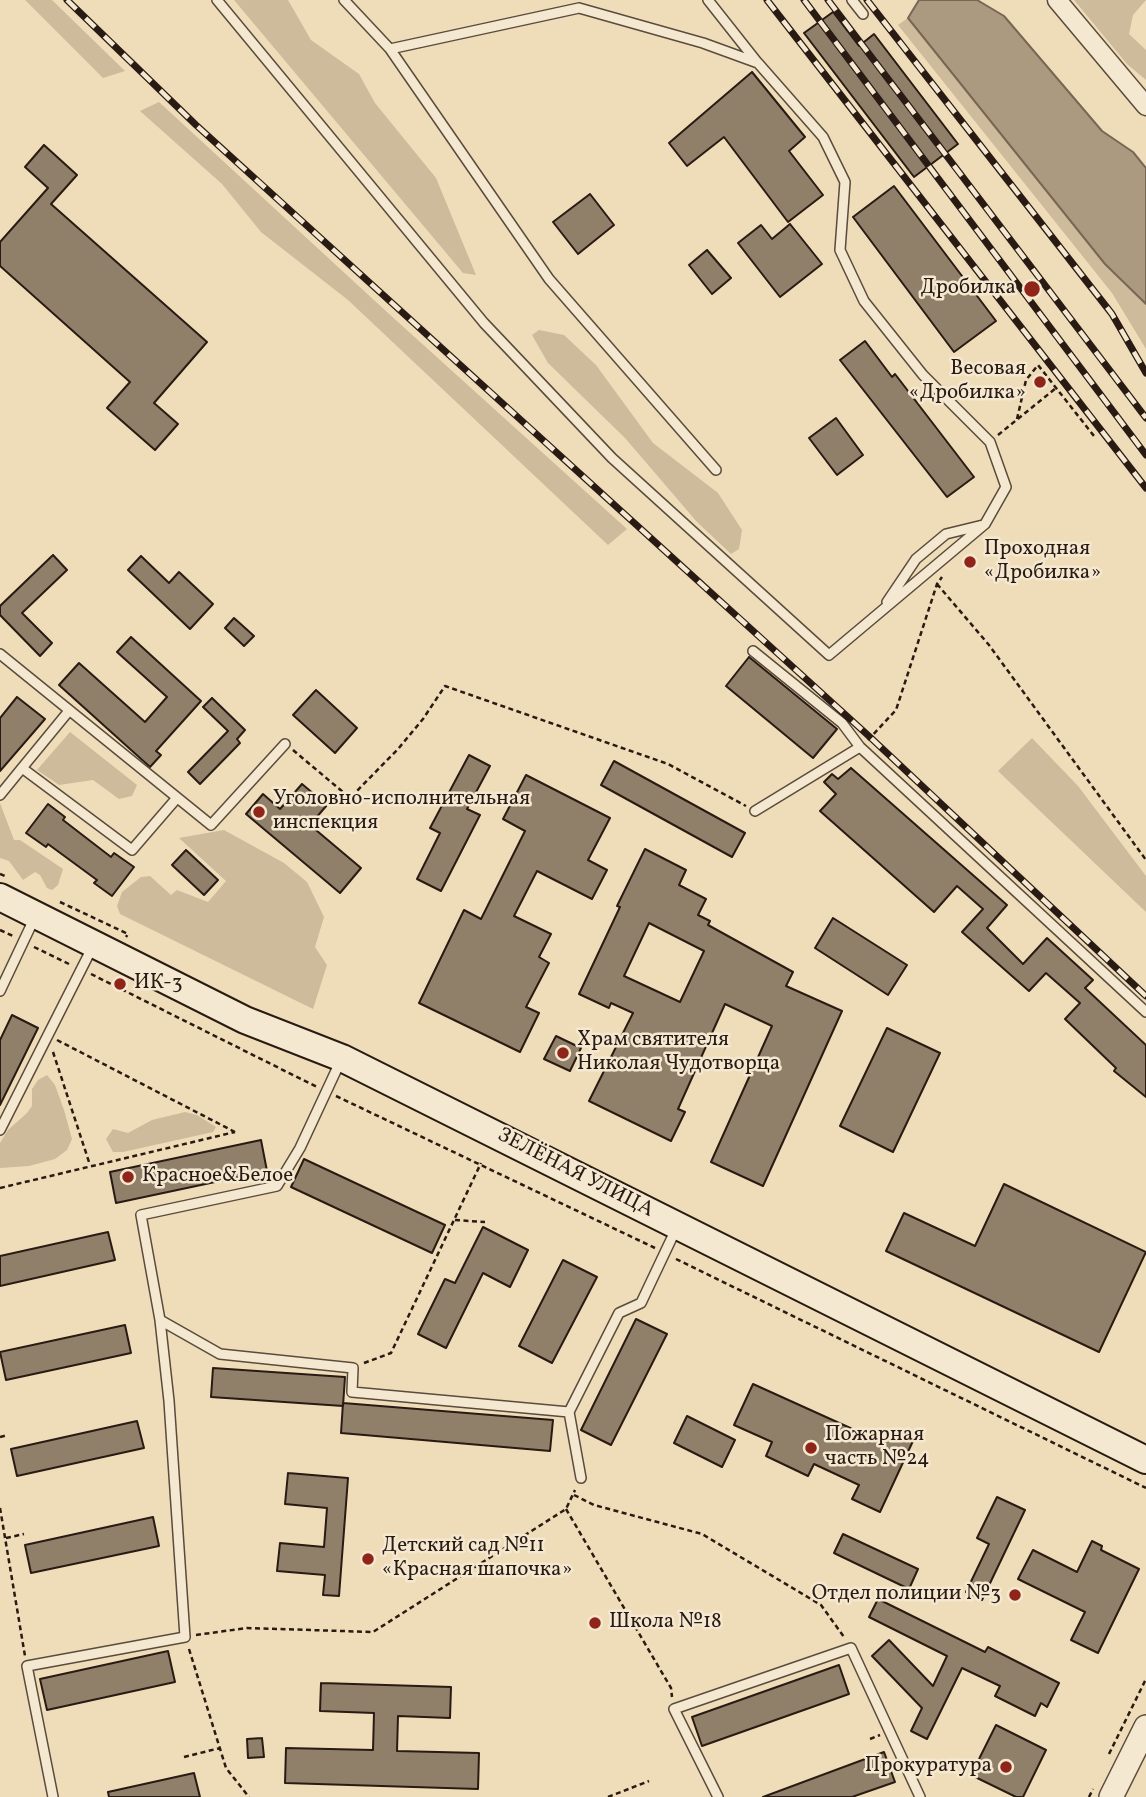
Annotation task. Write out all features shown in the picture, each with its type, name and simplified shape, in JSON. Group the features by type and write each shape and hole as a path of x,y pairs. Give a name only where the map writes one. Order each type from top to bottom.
{"main road":[{"name":"ЗЕЛЁНАЯ УЛИЦА","path":"6,888 47,908 95,943 245,1020 342,1058 1146,1460"}],"street":[{"path":"1057,0 1146,106"},
{"path":"1102,1792 1146,1727"}],"lane":[{"path":"217,0 484,323 612,458 830,655 985,524 1006,487 989,442 923,375 864,301 840,250 845,182 823,137 758,64 708,0"},
{"path":"344,0 390,49 549,279 716,470"},
{"path":"852,0 863,14"},
{"path":"390,49 579,8 703,43 758,64"},
{"path":"880,612 916,559 946,534 985,524"},
{"path":"753,651 842,723 860,747 1146,1012"},
{"path":"0,654 68,712 211,825 285,744"},
{"path":"0,795 68,712"},
{"path":"755,811 860,747"},
{"path":"22,768 132,850 176,799"},
{"path":"0,991 2,980 24,941 47,908"},
{"path":"0,1130 95,943"},
{"path":"53,1797 27,1666 185,1637 160,1320 141,1215 277,1186 342,1058"},
{"path":"581,1478 569,1412 619,1313 641,1303 678,1225"},
{"path":"160,1320 220,1354 353,1368 352,1392 569,1412"},
{"path":"718,1797 674,1709 851,1648 920,1797"}],"path":[{"path":"1017,419 1030,372 1038,365 1094,436"},
{"path":"989,442 1056,388"},
{"path":"874,734 896,710 937,584 989,645 1146,860"},
{"path":"285,744 351,798 406,740 445,685 668,764 755,811"},
{"path":"0,874 6,888"},
{"path":"47,908 128,934"},
{"path":"0,930 1146,1488"},
{"path":"0,1188 234,1132 48,1035"},
{"path":"48,1035 90,1166"},
{"path":"353,1368 391,1353 481,1163"},
{"path":"455,1220 485,1222"},
{"path":"0,1437 8,1435"},
{"path":"249,1797 226,1768 185,1637 247,1628 373,1632 566,1509 581,1478"},
{"path":"573,1494 594,1505 702,1534 821,1605 851,1648"},
{"path":"0,1508 27,1666"},
{"path":"566,1509 671,1688 674,1709"},
{"path":"5,1538 24,1534"},
{"path":"1104,1764 1146,1679"},
{"path":"184,1757 220,1748"},
{"path":"608,1797 649,1782"},
{"path":"1089,1797 1102,1792"}],"shaded area":[{"path":"25,0 52,0 125,71 103,78"},
{"path":"234,0 288,0 311,40 359,74 375,103 436,178 476,275 463,273"},
{"path":"919,0 977,0 1004,16 1102,131 1133,152 1146,168 1146,304 1105,264 908,18"},
{"path":"1074,0 1146,0 1133,15 1129,34 1146,50 1146,80 1127,64"},
{"path":"908,18 1105,264 1146,304 1146,349 1112,293 898,25"},
{"path":"159,102 627,529 608,545 348,300 261,232 222,184 140,111"},
{"path":"539,330 564,335 596,365 653,443 718,493 742,530 739,549 731,554 697,522 625,438 548,363 532,335"},
{"path":"70,732 137,785 132,796 119,799 93,780 59,785 37,770"},
{"path":"1032,738 1078,786 1146,876 1146,912 998,771"},
{"path":"0,803 14,840 20,840 63,869 58,885 52,890 47,888 40,875 35,872 23,880 9,861 0,858"},
{"path":"224,830 284,863 307,882 324,917 315,947 327,965 313,1009 120,914 117,906 122,892 141,877 150,876 171,895 177,890 208,902 226,881 179,838"},
{"path":"47,1075 55,1085 72,1139 67,1150 55,1159 29,1166 0,1168 0,1143 8,1130 32,1106 32,1089 38,1080"},
{"path":"185,1112 197,1115 216,1127 213,1132 123,1152 113,1152 106,1139 113,1129 128,1133 152,1120"}],"building":[{"path":"833,12 859,46 874,34 958,144 914,177 804,33"},
{"path":"752,72 805,137 789,151 823,195 788,222 724,137 687,166 669,143"},
{"path":"44,145 77,175 51,204 207,342 154,403 178,424 155,450 107,408 130,382 0,266 0,242 48,188 25,167"},
{"path":"894,186 996,321 954,352 853,217"},
{"path":"590,194 614,225 578,254 553,222"},
{"path":"790,224 822,264 780,297 738,243 761,225 772,239"},
{"path":"707,250 731,278 712,294 689,265"},
{"path":"865,341 892,377 895,374 974,477 947,497 840,360"},
{"path":"836,418 863,455 837,475 809,438"},
{"path":"53,555 67,570 22,613 52,643 40,656 0,615 0,606"},
{"path":"141,556 169,583 179,572 213,604 190,629 128,570"},
{"path":"234,618 254,636 244,646 225,628"},
{"path":"131,637 201,701 156,751 161,755 150,767 59,685 79,663 145,722 167,697 117,652"},
{"path":"749,657 837,729 813,758 726,686"},
{"path":"316,690 357,728 335,753 293,715"},
{"path":"17,697 45,719 0,771 0,718"},
{"path":"212,698 245,730 237,739 240,743 200,784 188,772 228,731 203,707"},
{"path":"469,755 490,766 467,809 480,815 441,891 417,879 440,833 430,828"},
{"path":"614,761 745,833 732,857 601,785"},
{"path":"851,768 1007,905 987,928 1023,964 1047,938 1093,980 1085,988 1146,1045 1146,1097 1114,1071 1116,1068 1065,1019 1080,1003 1046,973 1029,991 962,932 983,909 957,886 934,912 820,811 836,794 824,782 832,774 838,779"},
{"path":"526,775 610,818 588,860 607,870 592,899 537,871 514,916 551,934 539,957 549,963 526,1007 539,1013 520,1052 419,1003 464,910 481,919 525,831 503,819"},
{"path":"302,784 327,805 310,825 361,868 340,893 246,814 263,794 280,809"},
{"path":"48,804 65,817 63,820 111,857 114,853 134,867 112,896 94,883 97,880 48,844 46,847 26,833"},
{"path":"645,849 686,870 679,885 706,899 698,915 710,921 708,925 793,972 786,986 842,1011 763,1186 711,1162 772,1026 725,1004 678,1109 685,1112 671,1141 589,1101 633,1013 611,1003 609,1008 579,994 620,907 617,906","holes":["649,923 704,951 680,1002 624,976"]},
{"path":"186,850 218,880 204,895 172,865"},
{"path":"833,918 907,965 888,995 815,948"},
{"path":"12,1015 38,1028 0,1105 0,1040"},
{"path":"887,1028 940,1053 893,1152 840,1126"},
{"name":"Храм святителя Николая Чудотворца","path":"556,1036 581,1048 570,1071 544,1059"},
{"path":"261,1140 267,1171 116,1203 110,1172"},
{"path":"304,1159 445,1225 432,1253 291,1187"},
{"path":"1004,1184 1146,1252 1099,1352 886,1251 904,1213 975,1246"},
{"path":"483,1227 528,1250 510,1287 483,1273 446,1348 418,1334 445,1279 455,1283"},
{"path":"108,1232 115,1260 0,1286 0,1256"},
{"path":"563,1260 597,1277 552,1363 519,1346"},
{"path":"636,1319 667,1334 611,1445 581,1430"},
{"path":"125,1325 131,1353 6,1380 0,1352"},
{"path":"213,1368 345,1377 343,1406 211,1397"},
{"path":"753,1384 879,1441 882,1434 889,1437 891,1431 913,1441 880,1512 852,1499 859,1485 814,1464 808,1476 766,1456 772,1442 734,1425"},
{"path":"343,1403 553,1420 550,1451 341,1433"},
{"path":"687,1416 735,1440 722,1467 674,1443"},
{"path":"137,1421 144,1448 17,1476 11,1449"},
{"path":"288,1473 348,1478 339,1596 323,1595 325,1575 277,1571 280,1543 324,1547 327,1508 285,1504"},
{"path":"997,1497 1025,1510 982,1600 966,1592 989,1544 977,1538"},
{"path":"153,1517 159,1546 31,1573 25,1545"},
{"path":"843,1534 918,1569 909,1589 834,1553"},
{"path":"1092,1541 1102,1546 1101,1550 1139,1569 1098,1653 1071,1640 1085,1612 1018,1579 1033,1550 1077,1572"},
{"path":"878,1599 985,1652 988,1647 1059,1683 1047,1707 1041,1703 1035,1716 995,1696 1000,1686 962,1668 927,1739 911,1731 922,1708 872,1656 889,1640 933,1686 947,1656 869,1617"},
{"path":"168,1651 175,1682 47,1710 40,1679"},
{"path":"839,1665 849,1694 702,1746 692,1717"},
{"path":"321,1683 451,1687 450,1718 398,1716 397,1751 479,1753 478,1789 285,1783 286,1748 373,1750 374,1713 320,1711"},
{"name":"Прокуратура","path":"996,1725 1046,1750 1023,1797 1016,1797 971,1775"},
{"path":"262,1738 264,1757 248,1758 247,1739"},
{"path":"884,1752 895,1782 852,1797 763,1797"},
{"path":"194,1773 200,1797 109,1797 108,1792"}],"railway":[{"path":"67,0 196,125 871,738 1146,996"},
{"path":"767,0 1146,488"},
{"path":"804,0 1146,455"},
{"path":"828,0 1146,418"},
{"path":"867,0 1112,314 1146,373"}],"place":[{"name":"Дробилка","path":"1032,289"},
{"name":"Весовая «Дробилка»","path":"1040,382"},
{"name":"Проходная «Дробилка»","path":"970,562"},
{"name":"Уголовно-исполнительная инспекция","path":"259,812"},
{"name":"ИК-3","path":"120,984"},
{"name":"Храм святителя Николая Чудотворца","path":"563,1053"},
{"name":"Красное&Белое","path":"128,1177"},
{"name":"Пожарная часть №24","path":"811,1448"},
{"name":"Детский сад №11 «Красная шапочка»","path":"368,1559"},
{"name":"Отдел полиции №3","path":"1015,1595"},
{"name":"Школа №18","path":"595,1623"},
{"name":"Прокуратура","path":"1006,1767"}]}
